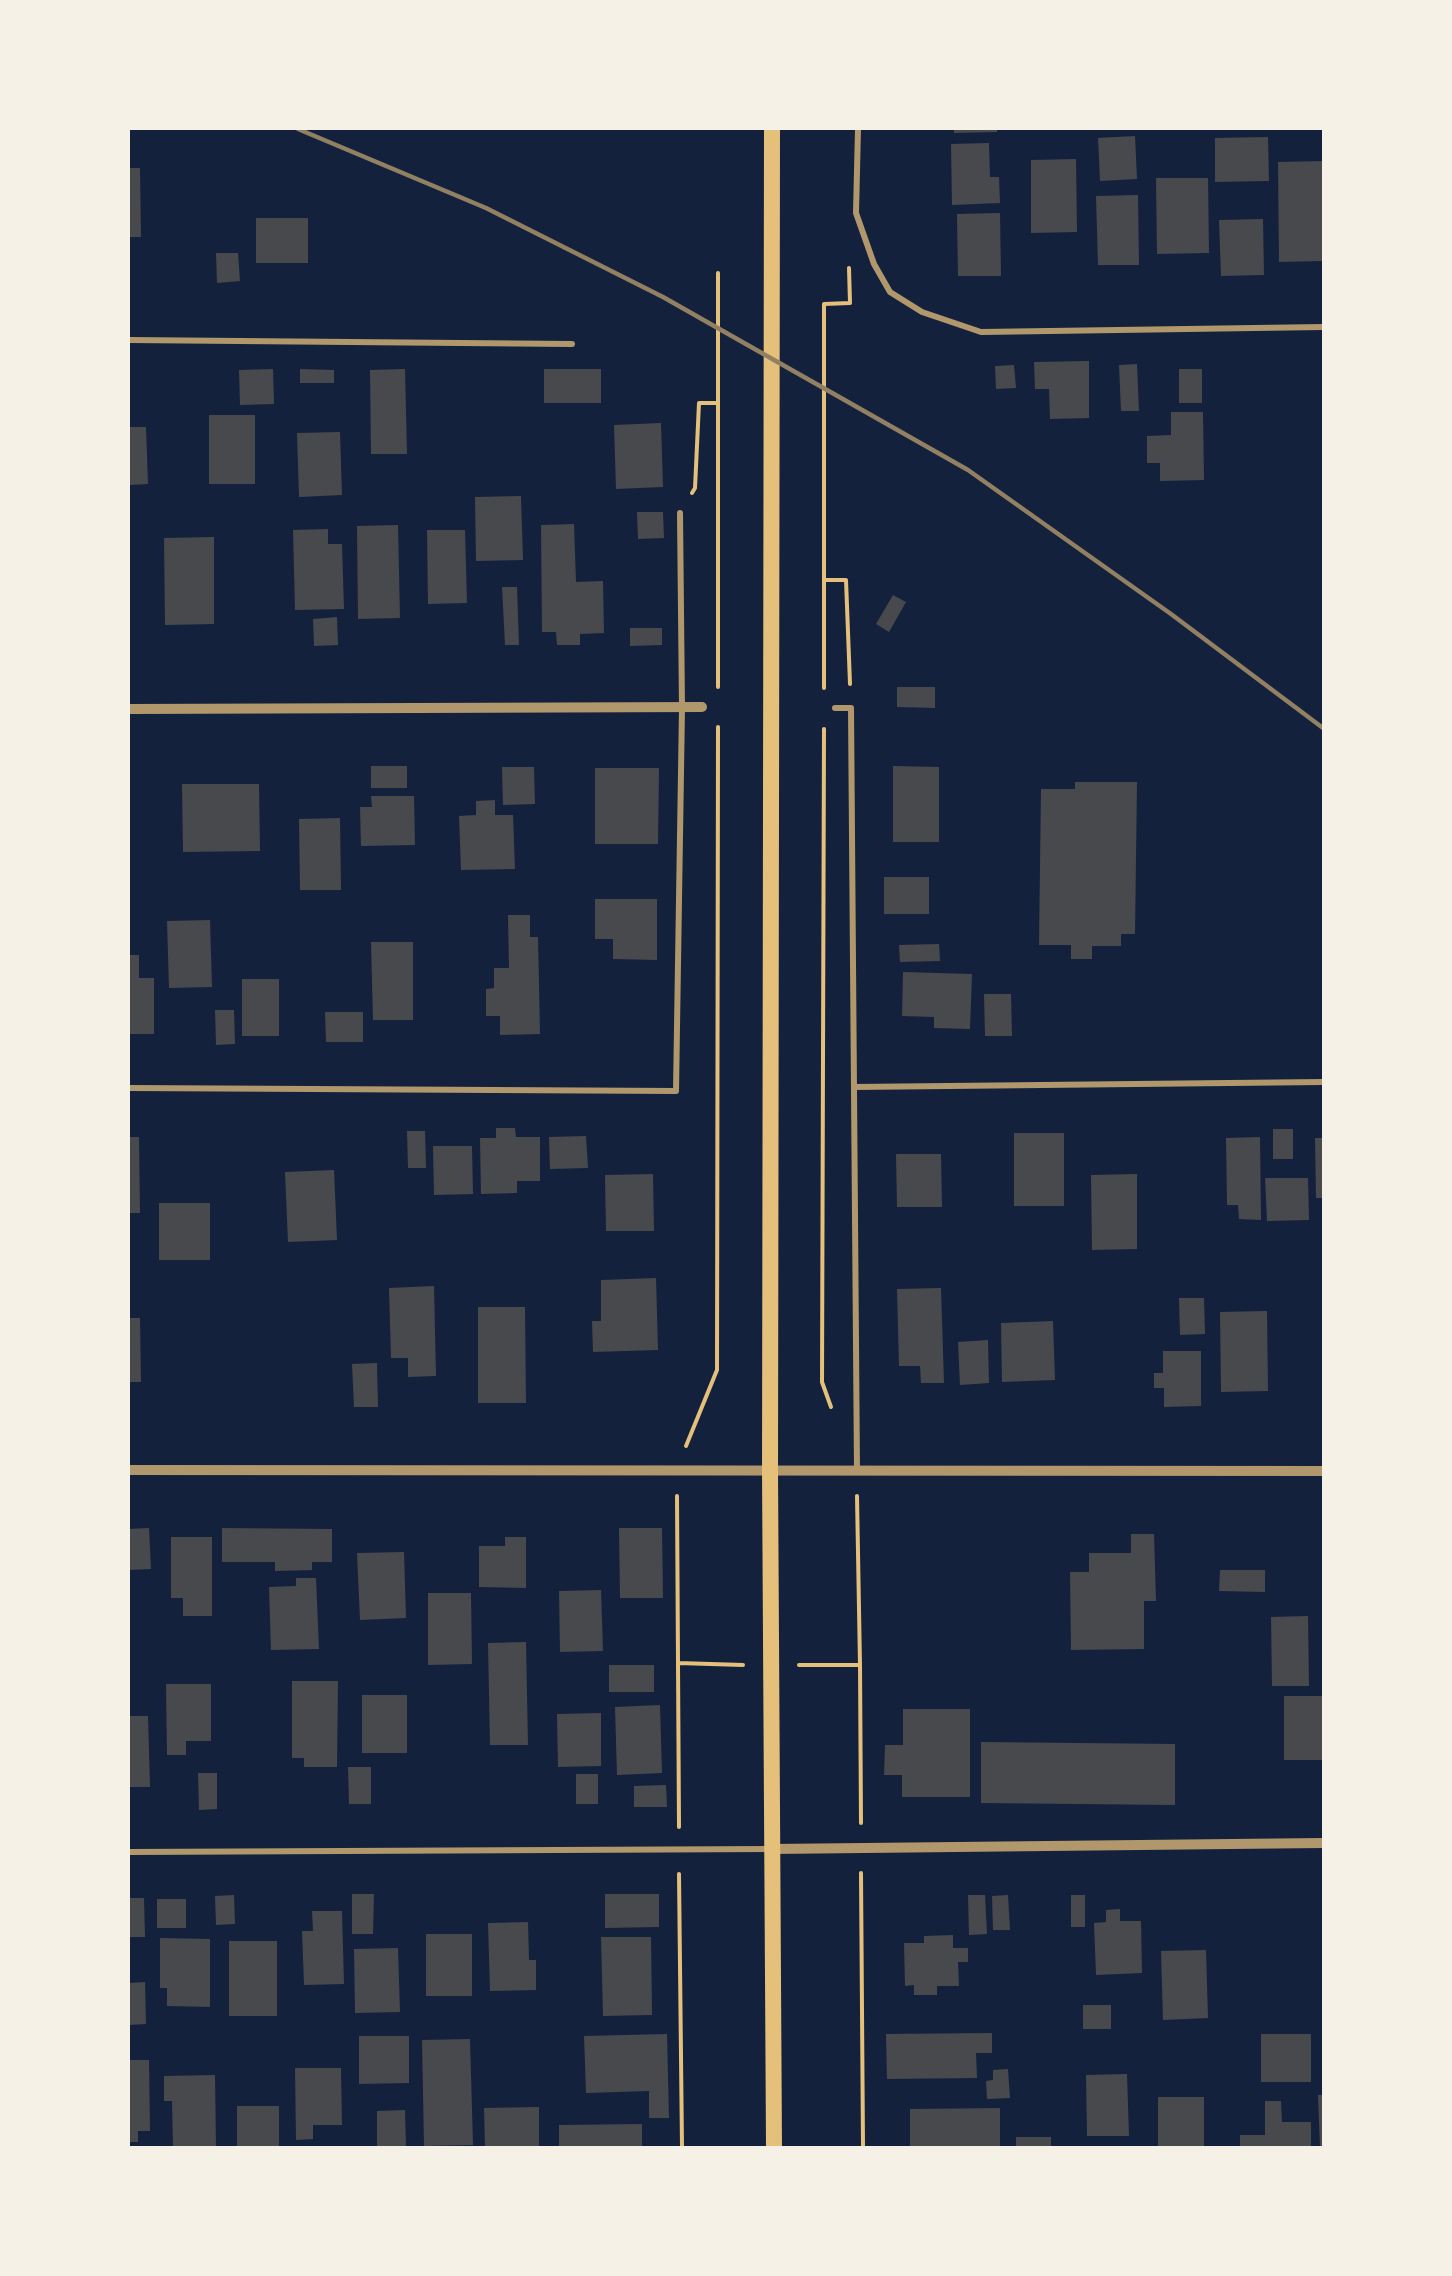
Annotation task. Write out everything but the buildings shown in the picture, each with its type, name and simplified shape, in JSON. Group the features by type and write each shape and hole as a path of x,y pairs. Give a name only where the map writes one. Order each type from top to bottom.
{"highway":[{"path":"772,129 770,1470 774,2147"}],"street":[{"path":"858,129 856,213 874,264 890,292 922,312 981,332 1323,327"},
{"path":"129,340 573,344"},
{"path":"129,1088 676,1091 682,708 680,513"},
{"path":"129,709 702,707"},
{"path":"835,708 851,708 857,1471"},
{"path":"854,1087 1323,1082"},
{"path":"129,1470 1323,1471"},
{"path":"129,1852 772,1849 1323,1843"}],"path":[{"path":"718,273 718,690"},
{"path":"824,442 824,304 850,303"},
{"path":"695,488 699,404 718,404"},
{"path":"824,580 846,580 851,708"},
{"path":"681,2147 676,1470 717,1370 718,726"},
{"path":"678,1663 772,1666"},
{"path":"860,1665 863,2147"}],"railway":[{"path":"298,129 486,208 663,297 968,470 1171,614 1323,728"}]}
